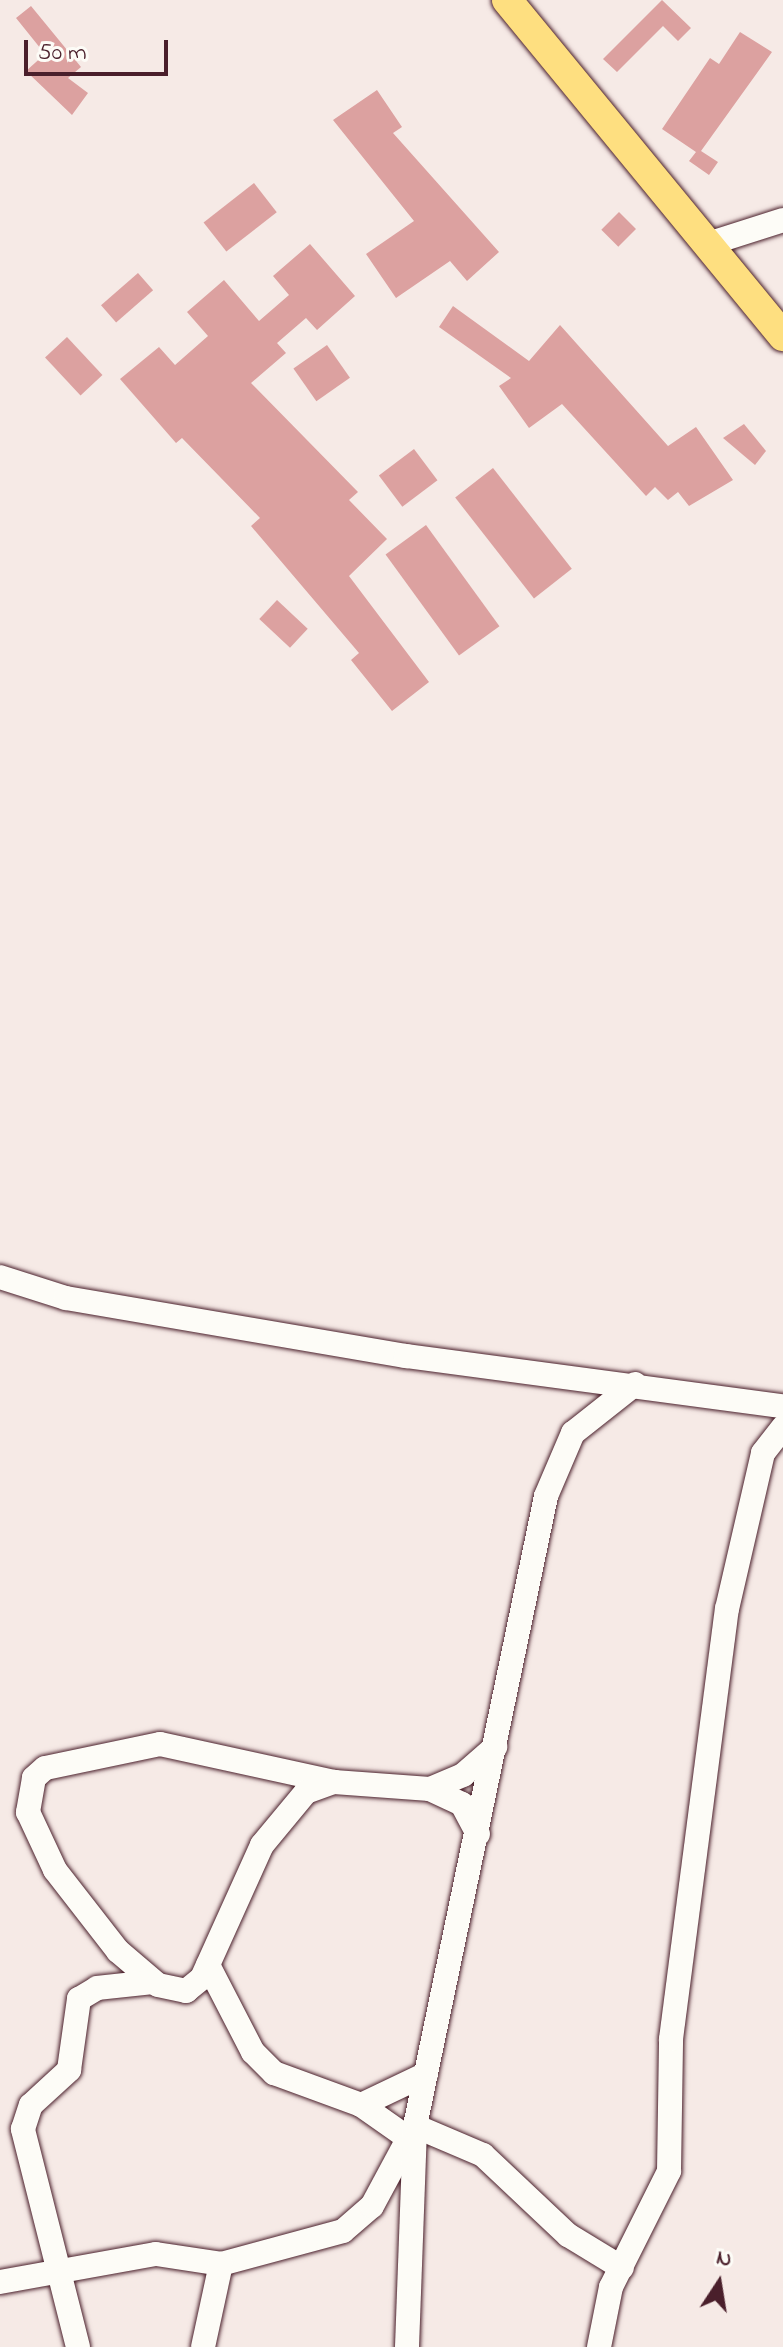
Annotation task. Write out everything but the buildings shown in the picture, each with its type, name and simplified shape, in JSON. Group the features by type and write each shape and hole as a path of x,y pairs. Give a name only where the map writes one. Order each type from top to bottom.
{"main road":[{"path":"507,0 783,336"}],"street":[{"path":"708,244 783,220"},
{"path":"0,1277 66,1298 406,1356 783,1406"},
{"path":"407,2347 411,2132 478,1834 546,1496 578,1427 635,1384"},
{"path":"599,2347 611,2270 669,2171 671,2039 727,1609 763,1453 783,1427"},
{"path":"153,1982 55,1870 30,1820 34,1778 45,1768 160,1744 334,1782 430,1789 462,1804 478,1834"},
{"path":"430,1789 470,1770 495,1747"},
{"path":"195,1989 278,1819 306,1792 334,1782"},
{"path":"208,1965 222,1998 274,2073 361,2105 411,2132 483,2155 611,2270"},
{"path":"78,2347 24,2144 25,2121 31,2105 69,2070 79,1999 97,1988 153,1982 195,1989 222,1998"},
{"path":"361,2105 426,2074"},
{"path":"0,2282 60,2274 156,2254 221,2264 360,2223 411,2132"},
{"path":"203,2347 221,2264"}]}
